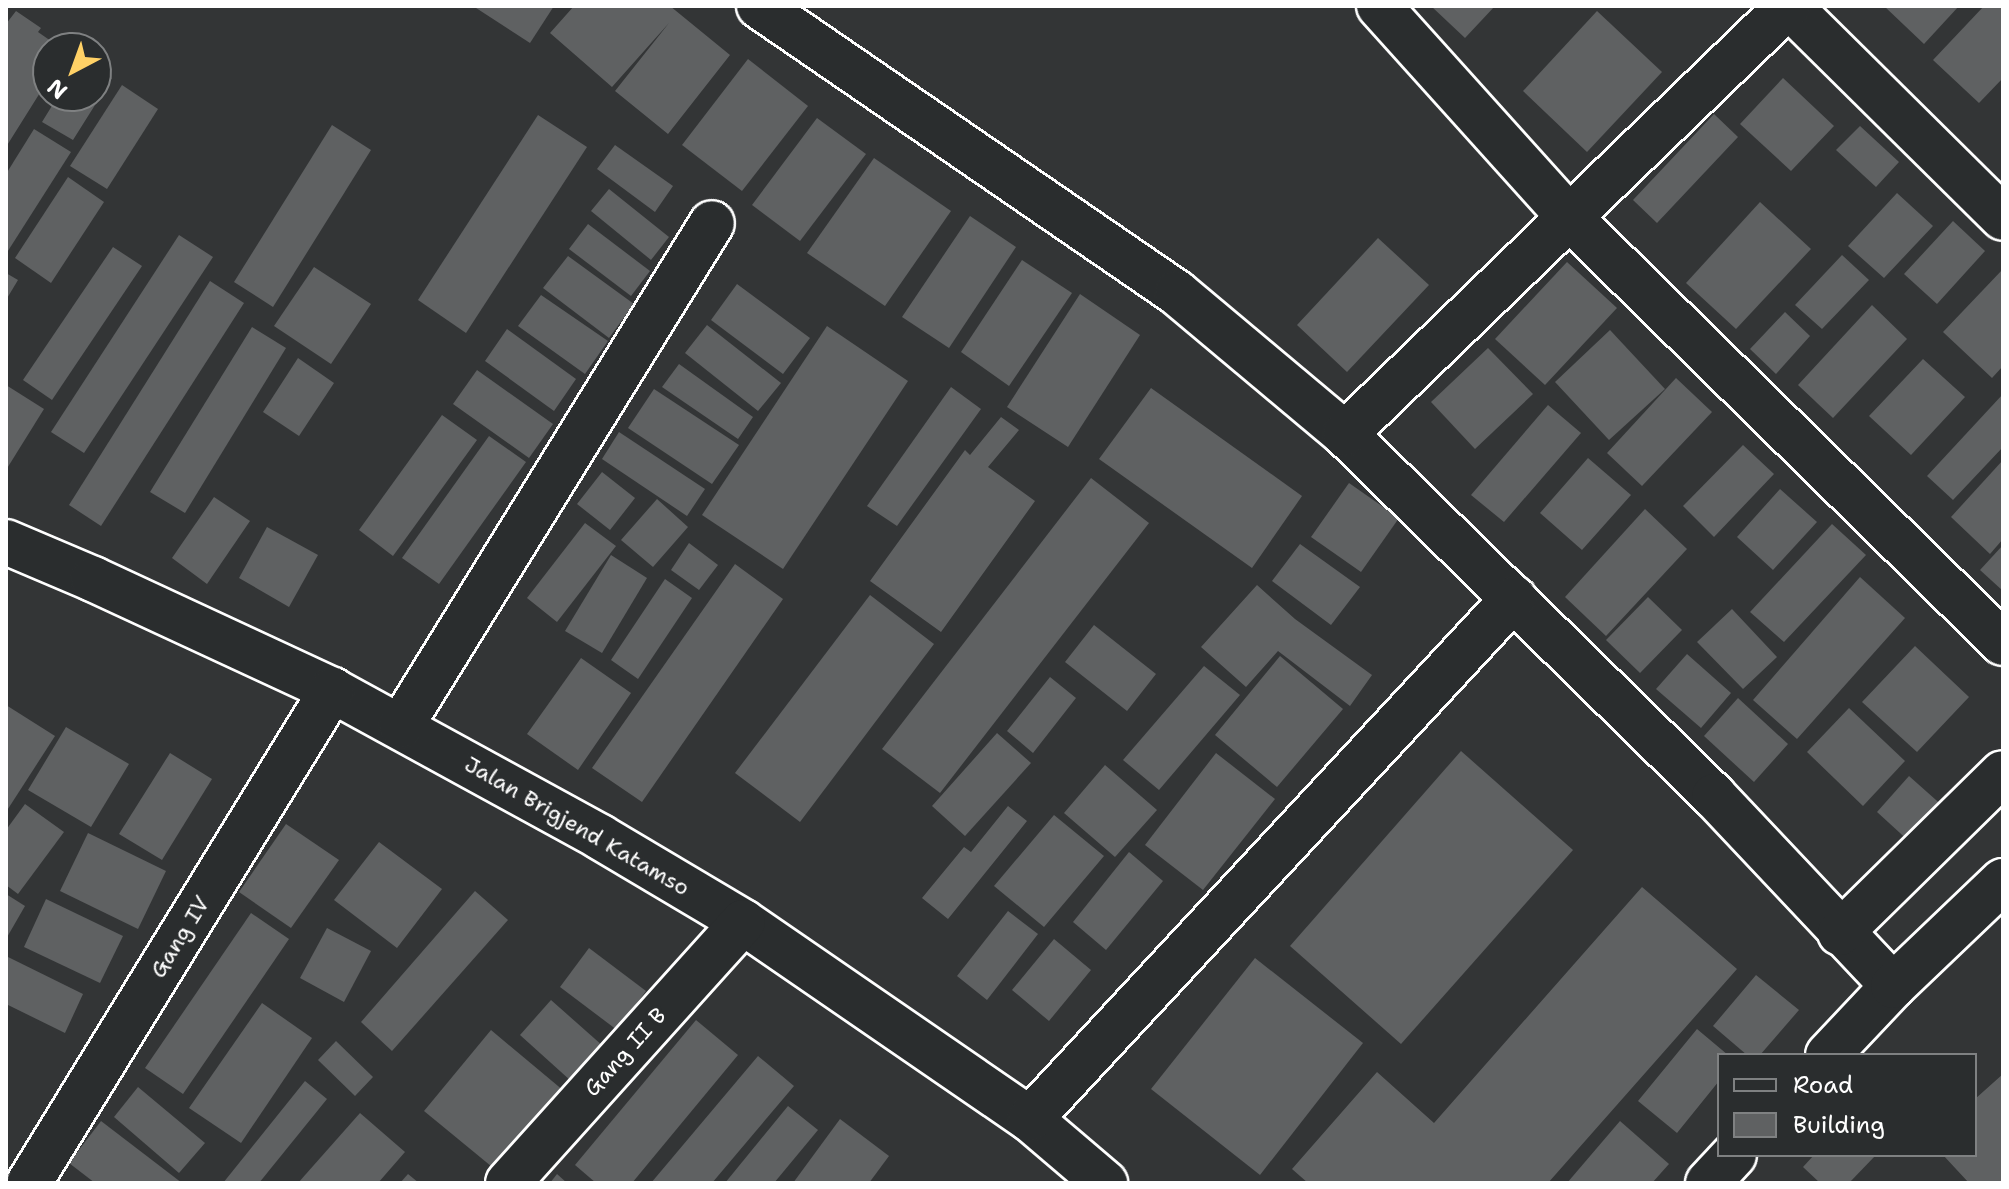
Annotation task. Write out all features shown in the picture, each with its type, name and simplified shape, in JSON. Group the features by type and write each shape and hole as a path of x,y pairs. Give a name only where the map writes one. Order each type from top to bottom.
{"street":[{"path":"759,6 1177,293 1345,434 1714,796 1893,986"},
{"path":"1379,6 1569,217 2003,643"},
{"path":"1345,434 1788,6 2003,218"},
{"path":"401,726 712,223"},
{"name":"Jalan Brigjend Katamso","path":"6,542 332,690 600,837 743,922 1030,1119 1105,1183"},
{"path":"1030,1119 1514,598"},
{"name":"Gang IV","path":"29,1183 332,690"},
{"path":"1840,933 2003,773"},
{"path":"1830,1053 1893,986 2003,881"},
{"name":"Gang II B","path":"508,1183 743,922"},
{"path":"1708,1183 1732,1157"}],"building":[{"path":"473,6 554,6 530,43"},
{"path":"574,6 670,6 730,55 668,134 615,91 669,23 612,87 550,33"},
{"path":"1431,6 1495,6 1465,38"},
{"path":"1884,6 1959,6 1924,44"},
{"path":"1984,6 2003,6 2003,78 1979,103 1933,60"},
{"path":"16,11 41,28 38,32 32,32 32,106 6,147 6,24"},
{"path":"1597,11 1662,72 1587,152 1523,91"},
{"path":"748,59 808,106 742,191 682,145"},
{"path":"1783,78 1834,126 1791,171 1740,124"},
{"path":"122,85 158,109 107,189 70,166 105,112 112,112 112,101"},
{"path":"48,112 91,112 73,140 42,122"},
{"path":"1714,114 1738,137 1657,223 1633,200"},
{"path":"538,115 587,147 466,333 418,300"},
{"path":"817,118 866,154 800,241 752,205"},
{"path":"332,125 371,150 273,307 234,282"},
{"path":"1860,126 1899,162 1876,187 1836,150"},
{"path":"34,129 71,152 6,254 6,174"},
{"path":"615,145 673,186 655,212 597,169"},
{"path":"874,158 951,211 885,306 807,253"},
{"path":"68,177 104,202 51,283 15,258"},
{"path":"609,189 669,237 651,260 591,211"},
{"path":"1897,193 1933,226 1884,278 1848,246"},
{"path":"1760,202 1811,249 1736,329 1686,283"},
{"path":"970,216 1016,247 949,348 902,317"},
{"path":"1953,221 1985,251 1937,304 1904,274"},
{"path":"588,224 650,271 631,296 569,249"},
{"path":"179,235 213,257 84,453 51,432"},
{"path":"1378,238 1429,285 1347,372 1297,325"},
{"path":"113,247 142,266 52,400 23,380"},
{"path":"1842,255 1869,280 1822,329 1795,305"},
{"path":"568,256 634,304 609,338 543,288"},
{"path":"1022,260 1072,293 1009,386 961,352"},
{"path":"1567,262 1617,308 1545,385 1495,339"},
{"path":"314,267 371,304 331,364 274,326"},
{"path":"2003,269 2003,366 1992,378 1943,332"},
{"path":"6,273 18,280 6,300"},
{"path":"210,281 244,303 101,526 69,505"},
{"path":"737,284 810,338 783,374 711,320"},
{"path":"1080,294 1140,335 1068,447 1007,407"},
{"path":"541,295 608,341 585,374 518,326"},
{"path":"1872,305 1907,339 1833,418 1798,385"},
{"path":"1785,312 1810,336 1776,374 1750,349"},
{"path":"707,325 781,383 758,411 685,353"},
{"path":"827,326 908,381 783,569 702,515"},
{"path":"252,327 286,348 185,513 150,492"},
{"path":"507,329 576,379 554,411 485,361"},
{"path":"1610,330 1665,389 1609,440 1555,382"},
{"path":"1488,348 1533,394 1475,449 1431,402"},
{"path":"298,358 334,383 299,436 263,412"},
{"path":"1923,359 1965,397 1911,455 1869,416"},
{"path":"679,364 753,417 738,439 662,387"},
{"path":"477,370 553,424 529,458 453,404"},
{"path":"1676,378 1712,412 1642,486 1607,453"},
{"path":"6,385 44,409 6,470"},
{"path":"951,387 981,409 897,526 867,506"},
{"path":"1151,388 1302,496 1252,568 1099,459"},
{"path":"654,389 739,445 712,484 628,428"},
{"path":"2003,394 2003,447 1953,500 1927,476"},
{"path":"1548,405 1581,433 1504,522 1471,495"},
{"path":"442,415 477,440 393,556 359,530"},
{"path":"1001,417 1019,430 988,467 1035,501 941,632 870,581 965,450 970,455"},
{"path":"619,432 705,489 687,516 602,459"},
{"path":"489,436 526,462 439,584 402,558"},
{"path":"1743,445 1774,474 1714,537 1683,506"},
{"path":"1588,458 1631,495 1582,550 1540,513"},
{"path":"2003,460 2003,539 1990,554 1951,517"},
{"path":"602,472 635,498 610,530 577,504"},
{"path":"1091,478 1149,523 940,793 882,749"},
{"path":"1349,483 1399,518 1361,572 1311,537"},
{"path":"1780,489 1817,522 1773,570 1737,537"},
{"path":"214,497 250,521 207,584 172,558"},
{"path":"657,499 688,527 653,567 621,540"},
{"path":"1645,509 1687,549 1606,636 1565,597"},
{"path":"585,523 616,546 557,622 527,598"},
{"path":"1832,524 1866,555 1784,642 1750,612"},
{"path":"267,527 318,555 289,607 239,578"},
{"path":"689,543 718,565 699,590 671,570"},
{"path":"1300,544 1360,587 1331,625 1272,581"},
{"path":"2003,545 2003,591 1980,570"},
{"path":"611,555 647,578 602,653 565,631"},
{"path":"735,564 783,599 642,802 592,768"},
{"path":"1860,577 1905,618 1797,739 1753,700"},
{"path":"665,579 692,598 638,679 611,660"},
{"path":"1257,585 1295,619 1372,675 1350,706 1278,651 1246,687 1201,647"},
{"path":"870,595 934,644 800,822 735,773"},
{"path":"1648,597 1682,630 1640,673 1606,640"},
{"path":"1732,609 1777,657 1743,689 1697,642"},
{"path":"1094,625 1156,674 1127,711 1065,662"},
{"path":"1915,646 1969,697 1917,752 1862,702"},
{"path":"1687,654 1731,693 1701,728 1656,689"},
{"path":"1280,656 1343,709 1277,787 1215,735"},
{"path":"581,658 631,693 578,770 527,734"},
{"path":"1204,666 1240,695 1159,790 1123,760"},
{"path":"1050,677 1076,698 1033,753 1007,731"},
{"path":"1738,698 1788,744 1754,782 1704,736"},
{"path":"6,705 55,736 6,812"},
{"path":"1849,708 1905,761 1863,806 1807,752"},
{"path":"66,727 129,764 91,827 28,790"},
{"path":"997,733 1031,763 965,836 932,806"},
{"path":"1461,751 1573,850 1401,1044 1290,946"},
{"path":"170,753 212,779 162,860 119,834"},
{"path":"1216,753 1275,799 1203,890 1145,845"},
{"path":"1105,765 1157,810 1115,857 1064,813"},
{"path":"1909,776 1945,808 1912,844 1877,812"},
{"path":"25,804 64,832 18,894 6,885 6,830"},
{"path":"1008,806 1027,821 948,919 922,898 964,847 971,852"},
{"path":"1054,815 1104,856 1044,927 994,886"},
{"path":"286,824 339,860 291,928 239,892"},
{"path":"88,833 166,871 138,929 60,891"},
{"path":"379,842 442,889 397,948 334,900"},
{"path":"1129,852 1163,881 1106,950 1073,922"},
{"path":"1642,887 1737,969 1548,1183 1308,1183 1292,1169 1377,1072 1434,1123"},
{"path":"475,891 508,920 392,1051 361,1022"},
{"path":"6,894 25,906 6,939"},
{"path":"46,899 123,936 100,983 24,947"},
{"path":"1008,911 1038,934 987,1000 957,976"},
{"path":"251,913 289,939 183,1094 145,1068"},
{"path":"327,928 371,951 344,1002 300,978"},
{"path":"1054,939 1091,970 1049,1021 1012,990"},
{"path":"589,948 646,991 617,1030 560,987"},
{"path":"6,956 83,994 65,1033 6,1004"},
{"path":"1255,958 1363,1043 1260,1175 1151,1089"},
{"path":"1756,975 1799,1010 1762,1053 1745,1053 1713,1026"},
{"path":"551,1000 612,1054 581,1090 520,1035"},
{"path":"262,1003 312,1038 241,1143 189,1108"},
{"path":"696,1020 738,1055 632,1183 596,1183 575,1165"},
{"path":"1697,1029 1726,1053 1717,1053 1717,1083 1677,1133 1638,1101"},
{"path":"491,1030 564,1091 497,1171 424,1111"},
{"path":"336,1041 373,1077 355,1096 318,1060"},
{"path":"758,1056 794,1086 712,1183 651,1183"},
{"path":"2003,1074 2003,1183 1969,1183 1945,1157 1977,1157 1977,1097"},
{"path":"305,1081 327,1099 259,1183 223,1183"},
{"path":"138,1087 205,1143 179,1173 114,1117"},
{"path":"788,1106 818,1130 774,1183 725,1183"},
{"path":"360,1113 405,1152 378,1183 298,1183"},
{"path":"840,1119 889,1156 869,1183 793,1183"},
{"path":"101,1121 182,1183 95,1183 69,1163"},
{"path":"1620,1121 1669,1164 1652,1183 1567,1183"},
{"path":"1812,1157 1874,1157 1849,1183 1820,1183 1803,1167"},
{"path":"408,1174 419,1183 400,1183"},
{"path":"557,1174 567,1183 550,1183"}]}
